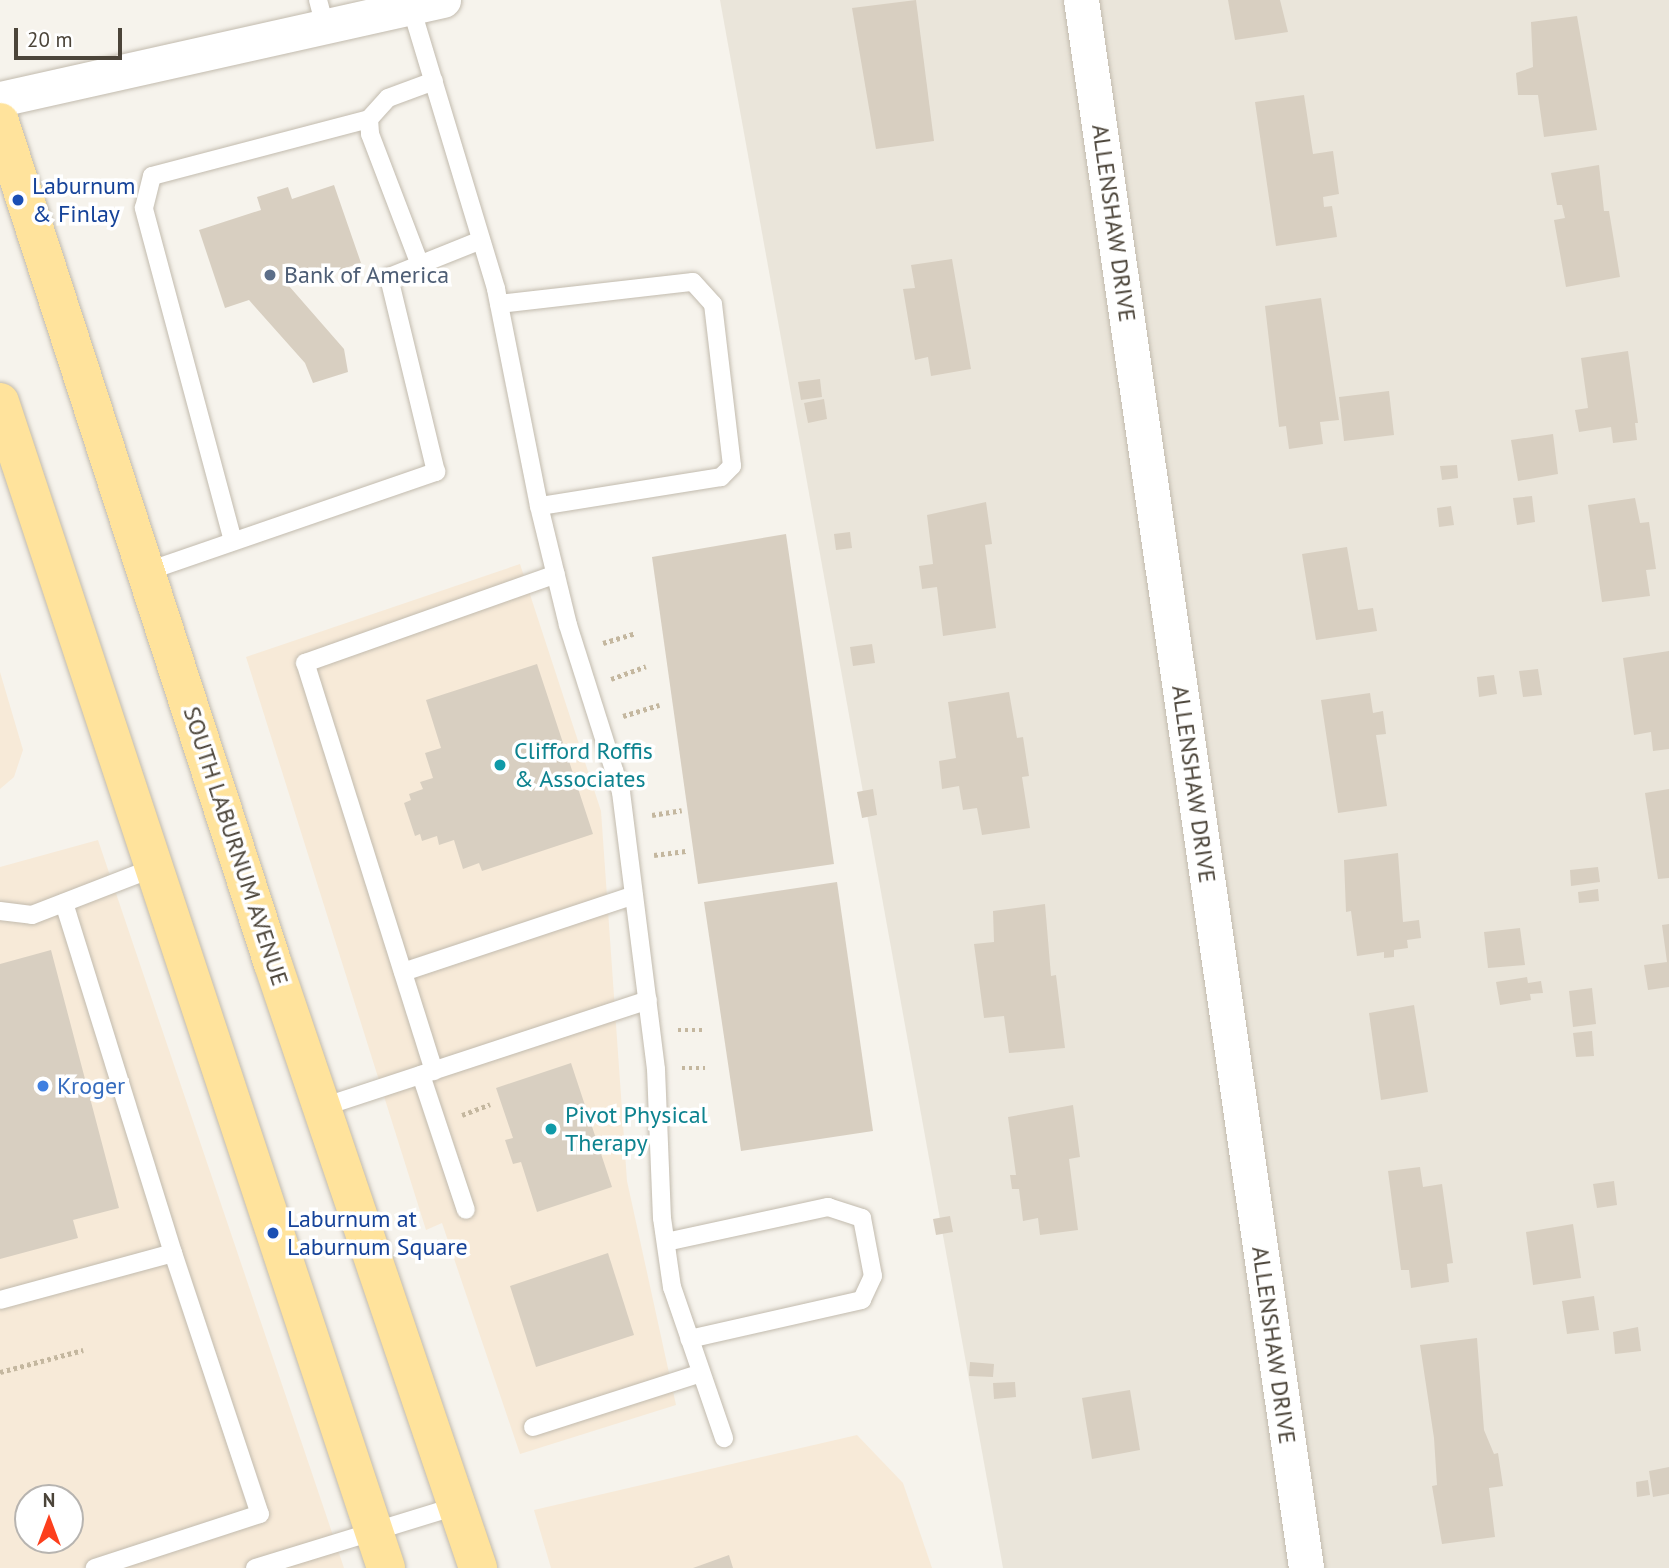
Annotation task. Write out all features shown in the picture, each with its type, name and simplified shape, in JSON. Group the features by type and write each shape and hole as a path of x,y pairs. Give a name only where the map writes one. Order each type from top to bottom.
{"main road":[{"name":"SOUTH LABURNUM AVENUE","path":"0,122 323,1107 478,1568"},
{"path":"0,402 380,1550"}],"street":[{"name":"ALLENSHAW DRIVE","path":"1081,0 1306,1568"},
{"path":"0,99 321,13 427,3"}],"lane":[{"path":"427,3 433,81 499,304 539,506 556,574 577,652 621,792 648,1000 666,1242 672,1287 724,1438"},
{"path":"233,541 144,208 152,176 369,119 388,98 433,81"},
{"path":"369,119 370,134 420,265"},
{"path":"148,571 436,472 389,277 481,240"},
{"path":"499,304 693,282 713,304 732,466 721,477 539,506"},
{"path":"466,1210 427,1073 403,972 305,663 556,574"},
{"path":"0,911 33,915 153,868"},
{"path":"403,972 635,895"},
{"path":"64,903 173,1253 260,1514 95,1568"},
{"path":"323,1107 648,1000"},
{"path":"666,1242 828,1207 862,1218 873,1276 862,1300 690,1339"},
{"path":"0,1300 173,1253"},
{"path":"533,1426 701,1373"},
{"path":"255,1568 380,1550 456,1506"}],"path":[{"path":"577,652 635,633"},
{"path":"589,688 646,666"},
{"path":"600,724 659,705"},
{"path":"0,1372 83,1350"}],"shaded area":[{"path":"720,0 1669,0 1669,1568 1003,1568"},
{"path":"520,564 601,811 627,1181 676,1405 520,1454 442,1223 426,1230 246,657"},
{"path":"0,672 23,750 14,777 0,789"},
{"path":"98,840 344,1568 0,1568 0,867"},
{"path":"857,1435 903,1483 932,1568 551,1568 534,1510"}],"building":[{"path":"916,0 934,141 876,149 852,8"},
{"path":"1228,0 1280,0 1288,32 1235,40"},
{"path":"1577,16 1597,130 1544,137 1538,95 1518,95 1516,73 1533,67 1531,22"},
{"path":"1304,95 1313,154 1333,151 1339,194 1323,197 1324,207 1332,206 1337,237 1276,246 1255,102"},
{"path":"1599,165 1604,211 1609,211 1620,277 1566,287 1554,220 1565,218 1562,205 1557,205 1551,173"},
{"name":"Bank of America","path":"334,185 361,263 289,286 344,349 348,372 313,383 305,363 249,300 225,308 199,230 261,210 257,197 288,187 292,199"},
{"path":"952,259 971,369 931,376 928,357 915,360 903,289 915,288 911,265"},
{"path":"1321,298 1339,420 1320,422 1323,444 1289,449 1286,426 1279,427 1265,306"},
{"path":"1628,351 1638,423 1635,423 1637,440 1613,443 1611,427 1579,432 1575,410 1588,408 1581,358"},
{"path":"820,379 822,397 801,400 798,382"},
{"path":"1389,391 1394,435 1344,441 1339,397"},
{"path":"824,399 827,419 808,423 804,403"},
{"path":"1553,434 1558,474 1518,481 1511,440"},
{"path":"1457,465 1458,478 1442,480 1440,466"},
{"path":"1532,496 1535,522 1517,525 1513,498"},
{"path":"1635,498 1640,523 1649,522 1656,569 1646,570 1650,596 1602,602 1588,505"},
{"path":"986,502 992,544 985,545 996,628 943,636 937,587 922,589 919,566 933,564 927,515"},
{"path":"1451,506 1454,525 1439,527 1437,508"},
{"path":"850,532 852,548 836,550 834,534"},
{"path":"786,534 834,864 698,884 652,557"},
{"path":"1347,547 1358,610 1373,608 1377,631 1316,640 1302,554"},
{"path":"872,644 875,663 853,666 850,647"},
{"path":"1669,651 1669,749 1653,751 1651,732 1634,735 1623,658"},
{"name":"Clifford Roffis & Associates","path":"537,664 593,834 482,871 479,863 463,869 454,840 439,845 437,836 422,841 420,834 415,836 404,803 411,800 409,794 423,789 420,782 433,778 425,753 441,748 426,700"},
{"path":"1538,669 1542,695 1523,697 1519,671"},
{"path":"1494,675 1497,694 1479,697 1477,677"},
{"path":"1009,692 1017,738 1023,737 1029,776 1022,777 1030,828 982,835 977,808 963,810 959,786 942,789 939,761 956,758 948,702"},
{"path":"1370,693 1373,713 1383,711 1386,734 1376,735 1387,806 1338,813 1321,700"},
{"path":"873,789 877,815 862,818 857,792"},
{"path":"1669,789 1669,878 1658,879 1645,793"},
{"path":"1398,853 1403,922 1419,920 1421,938 1407,940 1408,948 1394,950 1394,957 1384,958 1384,952 1357,956 1351,911 1346,912 1344,860"},
{"path":"1598,867 1600,882 1571,886 1570,870"},
{"path":"837,882 873,1131 741,1151 704,902"},
{"path":"1598,889 1599,901 1579,903 1578,892"},
{"path":"1045,904 1051,976 1056,975 1065,1048 1009,1053 1004,1016 984,1018 974,944 994,942 993,911"},
{"path":"1669,924 1669,987 1648,990 1644,965 1667,962 1662,925"},
{"path":"1520,928 1525,965 1488,968 1484,932"},
{"name":"Kroger","path":"51,950 119,1208 73,1220 78,1238 0,1259 0,964"},
{"path":"1527,977 1528,983 1541,981 1543,993 1530,994 1531,1000 1500,1005 1496,982"},
{"path":"1592,988 1596,1024 1573,1027 1569,991"},
{"path":"1414,1005 1428,1092 1381,1100 1369,1013"},
{"path":"1592,1031 1594,1056 1576,1057 1573,1033"},
{"name":"Pivot Physical Therapy","path":"571,1063 612,1187 537,1212 521,1162 513,1164 505,1140 513,1138 496,1088"},
{"path":"1073,1105 1080,1157 1069,1159 1078,1230 1040,1235 1038,1218 1023,1221 1019,1189 1012,1189 1010,1175 1016,1175 1008,1117"},
{"path":"1420,1167 1423,1187 1442,1184 1453,1263 1447,1264 1449,1282 1411,1288 1409,1270 1401,1270 1388,1171"},
{"path":"1614,1181 1617,1205 1597,1208 1593,1184"},
{"path":"950,1216 953,1232 936,1235 933,1219"},
{"path":"1573,1224 1581,1278 1533,1285 1526,1232"},
{"path":"608,1253 634,1335 536,1367 510,1286"},
{"path":"1594,1296 1599,1330 1567,1334 1562,1301"},
{"path":"1638,1327 1641,1351 1615,1354 1613,1332"},
{"path":"1477,1338 1484,1430 1494,1454 1498,1453 1503,1486 1489,1488 1495,1537 1442,1544 1432,1486 1437,1485 1434,1438 1420,1345"},
{"path":"970,1362 994,1364 993,1377 969,1376"},
{"path":"1015,1382 1016,1397 994,1399 993,1383"},
{"path":"1130,1390 1140,1450 1092,1459 1082,1398"},
{"path":"1669,1467 1669,1494 1653,1497 1649,1471"},
{"path":"1648,1480 1650,1495 1637,1497 1636,1482"},
{"path":"729,1555 733,1568 693,1568"}],"place":[{"name":"Laburnum & Finlay","path":"18,200"},
{"name":"Bank of America","path":"270,275"},
{"name":"Clifford Roffis & Associates","path":"500,765"},
{"name":"Kroger","path":"43,1086"},
{"name":"Pivot Physical Therapy","path":"551,1129"},
{"name":"Laburnum at Laburnum Square","path":"273,1233"}]}
